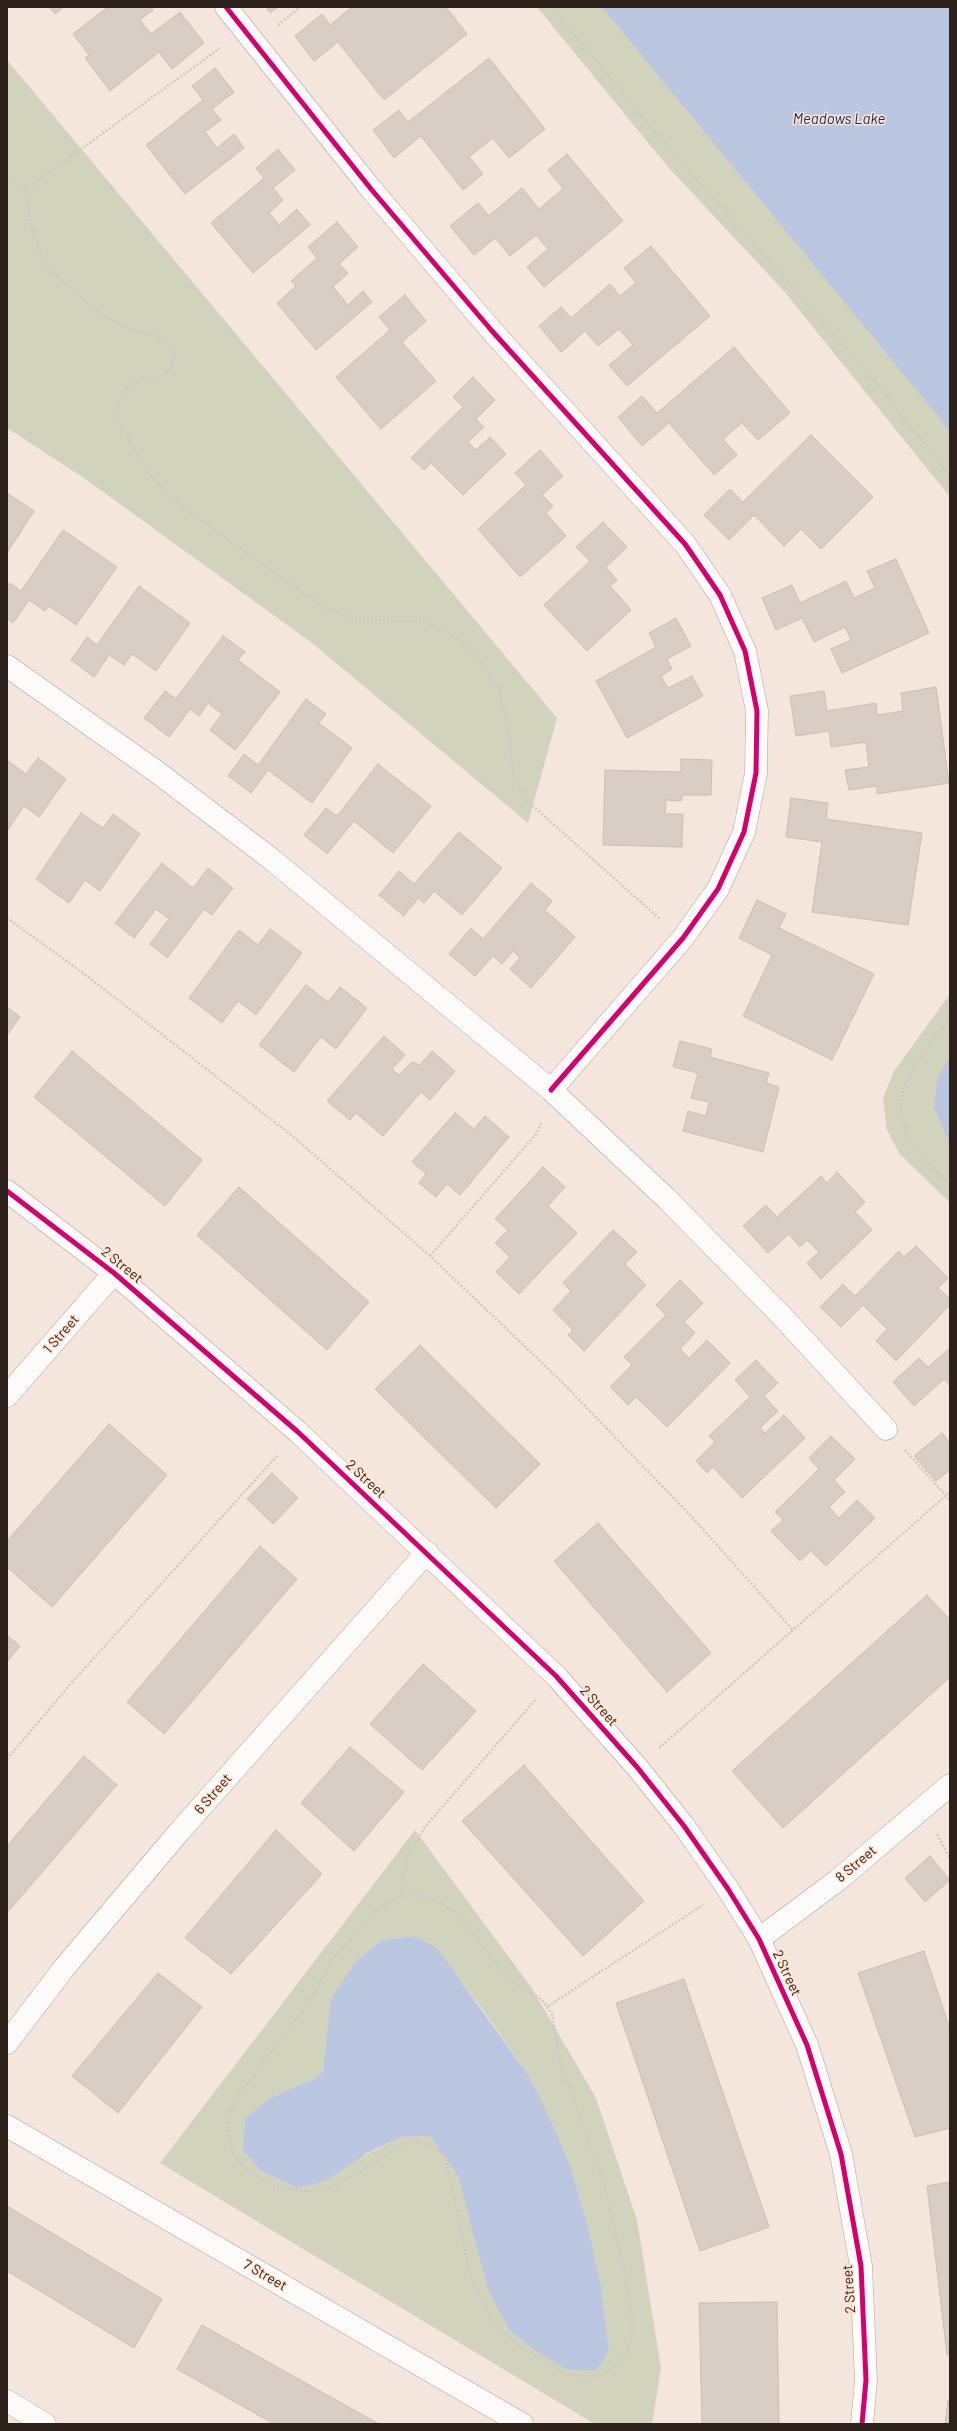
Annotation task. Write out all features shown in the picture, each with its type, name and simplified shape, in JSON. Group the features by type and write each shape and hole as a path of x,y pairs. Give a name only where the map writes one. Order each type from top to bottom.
{"street":[{"path":"226,7 371,190 492,332 685,544 720,595 744,651 755,704 756,773 744,832 718,889 683,938 551,1090"},
{"path":"7,666 157,772 270,858 551,1090 706,1239 779,1313 886,1429"},
{"name":"2 Street","path":"7,1191 114,1273 298,1432 427,1552 556,1676 637,1767 684,1826 728,1889 759,1940 807,2045 841,2154 861,2266 866,2380 862,2424"},
{"name":"1 Street","path":"7,1396 114,1273"},
{"name":"6 Street","path":"7,2043 64,1968 179,1832 427,1552"},
{"name":"8 Street","path":"759,1940 838,1880 950,1784"},
{"name":"7 Street","path":"7,2126 522,2424"},
{"path":"7,2401 46,2424"}],"path":[{"path":"552,7 658,135 870,375 950,476"},
{"path":"25,190 244,31"},
{"path":"7,176 25,190 31,225 37,244 45,262 57,276 92,307 121,326 156,336 166,341 172,349 174,359 170,369 163,376 139,380 126,388 118,402 117,417 136,455 152,477 171,497 192,514 321,606 339,614 357,619 422,622 447,632 469,647 486,667 499,690 506,716 514,777 524,798 683,938"},
{"path":"7,918 87,976 295,1138 430,1256 562,1381 691,1516 793,1630"},
{"path":"950,1017 916,1064 904,1086 901,1111 907,1135 922,1155 950,1185"},
{"path":"430,1256 537,1133 543,1119 547,1096 551,1090"},
{"path":"886,1429 950,1500"},
{"path":"7,1759 184,1557 298,1432"},
{"path":"637,1767 950,1492"},
{"path":"402,1896 403,1877 407,1859 425,1827 556,1676"},
{"path":"548,2006 728,1889"},
{"path":"402,1896 431,1898 456,1912 502,1972 513,1982 534,1993 548,2006 554,2024 559,2058 606,2191 626,2276 632,2320 632,2336 627,2353 616,2366 601,2375 584,2378 565,2373 518,2345 500,2328 485,2308 474,2286 467,2262 447,2164 438,2150 429,2144 418,2142 407,2143 338,2185 306,2191 285,2189 265,2182 247,2170 233,2154 228,2137 228,2125 234,2102 307,2005 333,1959 377,1910 402,1896"}],"green space":[{"name":"Meadows Lake","path":"537,7 950,7 950,497 783,290 668,167"},
{"path":"7,60 557,718 528,823 312,643 84,478 7,428"},
{"path":"950,994 950,1203 899,1153 887,1130 883,1098 894,1071"},
{"path":"415,1830 531,1987 596,2098 637,2220 661,2368 652,2424 595,2424 160,2163","holes":["415,1936 460,1980 529,2076 546,2109 571,2167 588,2227 601,2286 609,2350 471,2220 458,2176 430,2136 402,2137 297,2188 259,2170 243,2150 272,2097 312,2080 323,2072 357,1960 382,1940"]}],"water":[{"name":"Meadows Lake","path":"602,7 950,7 950,433 942,421"},
{"path":"950,1056 950,1144 934,1107 938,1077"},
{"path":"415,1936 437,1948 529,2076 546,2109 571,2167 588,2227 601,2286 609,2351 596,2371 566,2369 539,2353 510,2331 489,2292 458,2176 430,2136 402,2137 367,2153 325,2181 297,2188 259,2170 243,2150 245,2119 272,2097 312,2080 323,2072 331,1999 357,1960 382,1940"}],"building":[{"path":"49,7 64,7 55,14"},
{"path":"108,7 151,7 153,10 140,20 151,34 180,12 204,43 172,69 159,52 110,91 85,58 89,55 73,34"},
{"path":"266,7 278,7 270,13"},
{"path":"352,7 446,7 467,34 384,100 338,42 314,61 295,36 322,14 330,25"},
{"path":"489,58 545,129 509,158 493,138 469,157 483,174 463,190 421,136 394,158 373,130 399,110 408,122"},
{"path":"215,68 234,92 212,109 221,120 205,132 217,148 234,134 244,148 185,194 146,145 203,100 192,86"},
{"path":"278,149 295,170 273,188 283,200 269,213 279,225 297,209 310,225 253,273 211,223 264,178 256,168"},
{"path":"567,154 623,221 544,287 527,267 548,249 536,235 510,256 495,238 474,255 450,226 478,203 489,216 522,188 539,209 563,189 548,170"},
{"path":"337,222 358,247 339,264 348,273 333,287 348,305 363,291 372,302 316,350 277,303 296,286 291,281 317,258 308,247"},
{"path":"651,246 710,316 627,386 609,365 633,345 619,329 598,346 585,331 561,352 539,326 561,307 571,318 610,284 620,296 636,283 624,268"},
{"path":"405,295 426,321 402,342 436,381 381,429 336,377 390,330 379,317"},
{"path":"734,347 790,413 758,440 742,423 723,439 737,455 714,475 669,423 642,446 618,417 642,396 657,413"},
{"path":"473,377 495,400 476,419 484,427 468,442 476,450 490,437 506,454 463,495 431,463 424,470 411,458 463,407 453,397"},
{"path":"811,435 873,497 821,549 801,529 784,546 754,515 729,540 704,515 730,489 743,502"},
{"path":"540,450 563,476 542,495 553,506 546,513 566,536 520,577 478,529 526,485 515,473"},
{"path":"7,493 34,511 7,553"},
{"path":"603,522 627,547 606,567 617,580 610,586 631,610 587,651 544,605 590,561 576,547"},
{"path":"63,530 117,567 76,625 49,606 45,611 29,600 13,623 7,618 7,587 10,583 21,591"},
{"path":"896,559 929,633 842,673 831,649 851,640 845,627 814,642 802,618 776,630 762,598 792,585 800,603 846,581 854,598 875,588 867,571"},
{"path":"139,586 190,623 156,671 132,654 124,665 109,655 94,677 71,660 87,637 97,645"},
{"path":"676,618 691,646 667,659 672,669 661,676 668,688 692,676 703,696 627,738 596,681 656,647 649,633"},
{"path":"223,636 245,652 238,660 280,692 235,750 210,730 222,714 208,703 199,716 190,709 169,737 144,718 165,691 176,699"},
{"path":"936,687 949,783 877,794 877,786 849,790 845,770 869,767 866,742 831,747 829,731 796,736 790,696 824,691 827,711 876,703 877,715 903,711 901,693"},
{"path":"306,699 326,714 319,723 352,748 312,803 268,770 251,793 228,776 244,754 258,765"},
{"path":"38,758 66,779 39,817 24,806 7,831 7,760 26,774"},
{"path":"681,759 712,760 711,795 683,795 681,801 666,800 665,814 683,814 682,847 603,845 605,770 681,772"},
{"path":"378,764 431,806 393,853 354,821 327,854 304,835 326,808 337,816"},
{"path":"791,798 828,803 826,819 922,833 908,925 812,912 822,842 786,837"},
{"path":"81,813 103,828 113,814 140,834 100,891 85,880 69,903 36,879"},
{"path":"459,832 502,868 462,915 434,891 424,903 418,898 404,916 379,895 399,871 414,884"},
{"path":"162,863 193,888 208,868 233,888 212,915 204,909 167,958 150,944 169,919 156,909 134,938 115,923"},
{"path":"531,883 552,901 545,910 575,937 531,988 510,969 520,958 513,951 502,964 493,956 475,976 449,954 471,928 483,939"},
{"path":"757,900 786,914 779,928 874,974 832,1060 743,1016 772,955 739,938"},
{"path":"270,929 302,953 256,1015 238,1001 222,1023 189,998 239,930 258,945"},
{"path":"306,985 328,1002 340,987 367,1008 336,1049 321,1037 294,1072 259,1045"},
{"path":"7,1007 20,1017 7,1035"},
{"path":"384,1036 405,1055 392,1069 399,1075 412,1062 420,1065 432,1051 455,1071 430,1100 421,1092 383,1136 356,1113 350,1120 327,1101"},
{"path":"680,1041 712,1049 710,1057 769,1073 766,1083 779,1087 763,1152 683,1131 688,1111 706,1116 709,1102 691,1098 698,1073 673,1067"},
{"path":"72,1051 202,1160 165,1206 34,1097"},
{"path":"455,1113 474,1129 485,1116 509,1137 460,1195 447,1184 436,1197 419,1183 426,1174 412,1162"},
{"path":"543,1167 565,1187 548,1206 577,1233 519,1294 496,1272 510,1257 495,1243 508,1230 495,1219"},
{"path":"837,1172 865,1202 855,1212 872,1230 821,1279 807,1263 819,1252 807,1240 800,1247 789,1234 768,1253 743,1226 766,1205 777,1217 821,1176 827,1183"},
{"path":"239,1187 369,1302 327,1350 197,1235"},
{"path":"613,1230 637,1252 625,1264 646,1285 584,1351 568,1335 573,1330 553,1310 571,1291 563,1283"},
{"path":"916,1246 948,1278 938,1288 950,1299 950,1305 896,1361 876,1341 887,1329 863,1305 841,1327 820,1307 843,1284 855,1296 899,1251 904,1257"},
{"path":"680,1280 703,1303 684,1322 695,1333 680,1349 689,1358 707,1340 730,1363 667,1427 636,1397 628,1405 610,1387 632,1365 624,1357 666,1315 656,1305"},
{"path":"420,1345 540,1464 496,1508 375,1389"},
{"path":"950,1348 950,1386 944,1379 914,1406 893,1382 919,1358 928,1367"},
{"path":"756,1360 778,1383 764,1396 778,1411 760,1428 765,1433 784,1415 805,1438 742,1498 713,1467 707,1473 696,1461 715,1442 709,1436 750,1397 735,1380"},
{"path":"109,1424 167,1475 52,1607 7,1567 7,1541"},
{"path":"942,1433 950,1443 950,1470 936,1481 914,1456"},
{"path":"831,1436 855,1459 834,1480 845,1492 829,1507 839,1518 857,1500 875,1518 826,1566 811,1551 800,1561 771,1531 783,1520 775,1512 819,1469 809,1458"},
{"path":"272,1473 298,1498 273,1524 247,1499"},
{"path":"598,1523 711,1653 667,1692 554,1561"},
{"path":"260,1546 297,1579 164,1734 127,1702"},
{"path":"927,1595 950,1620 950,1677 783,1828 732,1771"},
{"path":"7,1635 20,1646 7,1662"},
{"path":"423,1664 476,1711 422,1770 370,1724"},
{"path":"350,1747 404,1792 354,1851 301,1803"},
{"path":"84,1756 117,1785 7,1913 7,1846"},
{"path":"524,1765 644,1901 583,1956 462,1821"},
{"path":"276,1830 322,1874 231,1974 185,1938"},
{"path":"930,1856 950,1880 925,1902 905,1878"},
{"path":"924,1951 950,2029 950,2128 915,2137 858,1973"},
{"path":"158,1973 202,2007 118,2113 72,2076"},
{"path":"684,1979 769,2227 700,2251 616,2003"},
{"path":"950,2182 950,2354 947,2355 927,2186"},
{"path":"7,2206 162,2299 134,2348 7,2271"},
{"path":"777,2302 779,2424 702,2424 699,2303"},
{"path":"202,2325 379,2424 274,2424 177,2369"},
{"path":"948,2401 950,2402 950,2424 945,2424"}],"cycle path":[{"path":"226,7 371,189 492,331 685,544 720,595 745,651 757,711 756,773 744,832 718,889 683,938 551,1090"},
{"path":"7,1191 114,1273 298,1432 556,1676 637,1767 684,1826 728,1889 759,1939 807,2045 841,2154 861,2266 866,2380 862,2424"}]}
